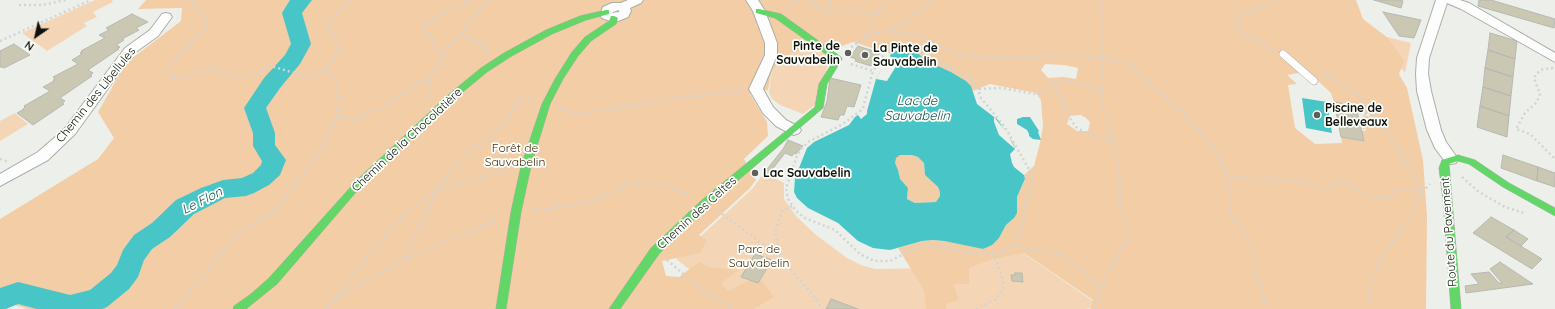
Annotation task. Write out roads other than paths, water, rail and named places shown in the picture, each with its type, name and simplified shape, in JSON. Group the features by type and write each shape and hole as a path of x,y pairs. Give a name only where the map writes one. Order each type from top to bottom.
{"street":[{"path":"501,309 516,212 526,166 546,104 559,78 575,54 588,39 613,22 610,15 624,14 626,11 623,8 637,0"},
{"path":"752,0 759,11 771,43 770,56 756,89 768,110 781,123 794,130"},
{"path":"1442,0 1423,58 1422,74 1424,91 1434,130 1440,144 1451,159 1458,158 1472,162 1506,185 1555,212"},
{"path":"1450,0 1465,6 1555,58"},
{"name":"Chemin des Celtes","path":"614,309 655,251 705,203 819,108 822,84 838,59 778,16 759,11"},
{"name":"Chemin de la Chocolatière","path":"238,309 255,297 273,281 360,182 450,98 473,79 507,54 544,35 583,18 610,15"},
{"name":"Chemin des Libellules","path":"0,181 43,156 58,144 70,132 129,50 154,33 166,18"},
{"name":"Route du Pavement","path":"1451,159 1446,162 1444,168 1448,200 1456,309"}],"lane":[{"path":"1283,54 1314,81"}],"water":[{"name":"Lac de Sauvabelin","path":"903,47 915,50 925,60 966,81 971,86 977,104 998,120 1013,143 1015,149 1010,154 1012,163 1014,167 1024,175 1025,179 1017,197 1017,213 1006,225 999,238 992,245 983,249 933,240 922,241 890,250 873,248 858,241 838,223 808,208 797,198 794,192 795,178 807,148 814,142 849,125 858,115 861,119 867,114 876,79 891,54","holes":["900,155 912,155 918,157 924,163 925,175 938,187 940,196 936,202 915,203 907,199 908,188 900,179 895,163 896,158"]},
{"name":"Piscine de Belleveaux","path":"1302,98 1327,102 1332,133 1306,128"},
{"path":"1030,117 1039,131 1041,140 1033,139 1029,136 1027,130 1017,124 1017,119"}],"waterway":[{"name":"Le Flon","path":"0,300 18,293 70,306 98,299 120,281 129,269 132,257 143,242 161,230 185,207 209,194 223,189 246,187 261,179 272,169 274,160 264,146 264,133 255,108 272,83 293,59 301,44 292,13 296,5 302,0"}],"place":[{"name":"Pinte de Sauvabelin","path":"848,53"},
{"name":"La Pinte de Sauvabelin","path":"865,55"},
{"name":"Piscine de Belleveaux","path":"1317,115"},
{"name":"Lac Sauvabelin","path":"755,173"}],"park label":[{"name":"Forêt de Sauvabelin","path":"515,155"},
{"name":"Parc de Sauvabelin","path":"759,256"}]}
